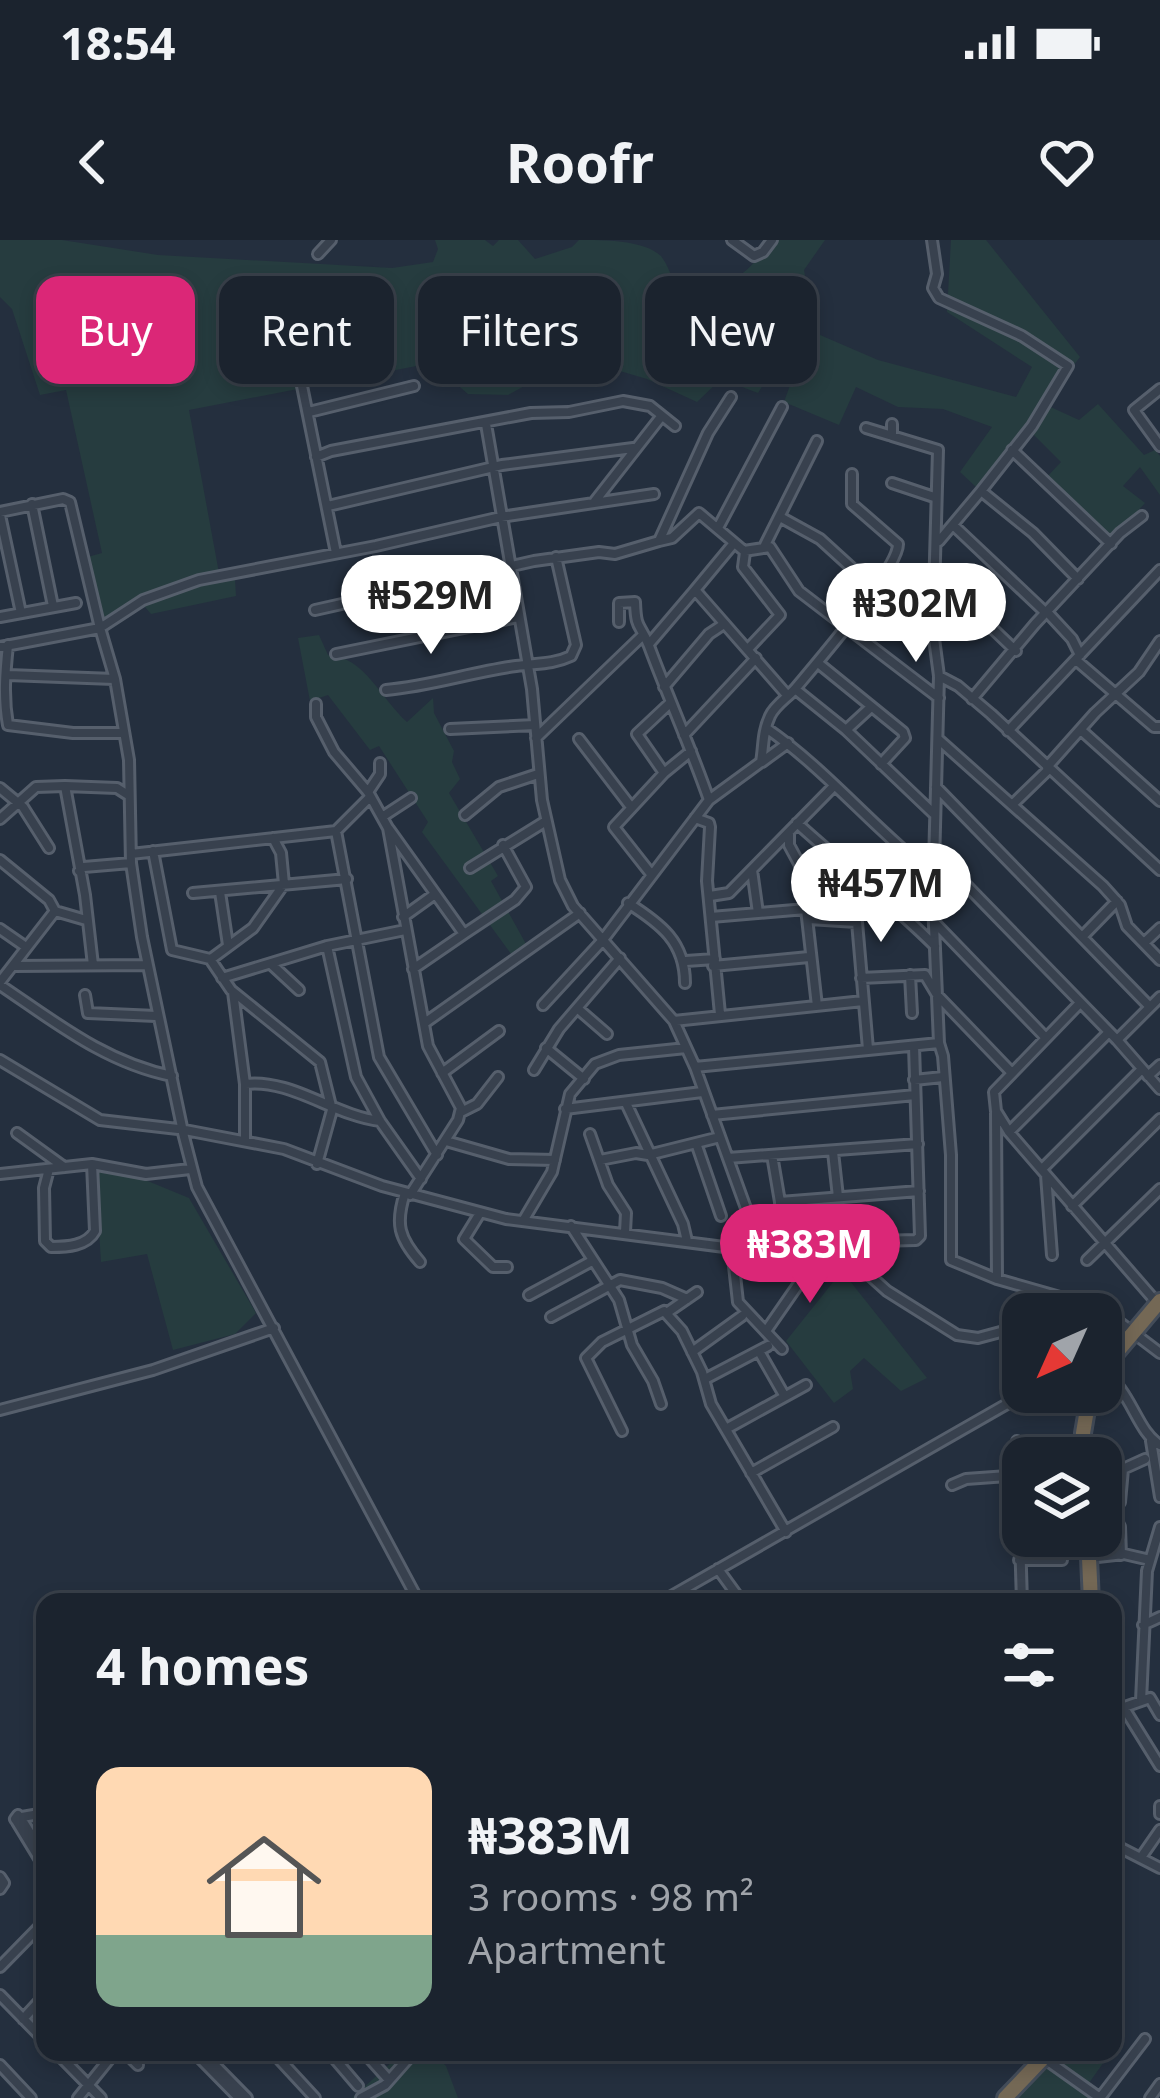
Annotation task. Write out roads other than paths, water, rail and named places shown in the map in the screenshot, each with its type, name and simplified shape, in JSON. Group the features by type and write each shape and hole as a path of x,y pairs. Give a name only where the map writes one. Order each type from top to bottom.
{"highway":[{"path":"1122,1344 1159,1302"},
{"path":"1089,1558 1091,1593"},
{"path":"1005,2098 1039,2061"}],"street":[{"path":"318,254 331,240"},
{"path":"732,240 754,256 772,240"},
{"path":"932,240 937,274 933,288 939,298 1022,336 1064,359 1068,366 1032,427 937,543"},
{"path":"303,384 336,554"},
{"path":"309,412 414,386"},
{"path":"1160,389 1134,410 1160,446"},
{"path":"659,541 708,433 731,397"},
{"path":"316,457 531,413 568,412 623,401 650,406 675,426"},
{"path":"719,526 782,407"},
{"path":"594,503 660,418"},
{"path":"486,424 529,667 538,774 560,880 580,913 674,1022 761,1250"},
{"path":"891,435 892,424"},
{"path":"866,428 937,448 938,581 933,631 939,676 937,790 932,809 937,995"},
{"path":"744,551 765,544 817,441"},
{"path":"328,506 493,471 502,465 633,448"},
{"path":"1012,450 1111,544"},
{"path":"761,763 772,712 818,663 900,547 852,504 853,474"},
{"path":"892,483 934,497"},
{"path":"981,491 1034,533 1078,579"},
{"path":"0,734 8,725 4,646 100,628 162,591 501,517 654,494"},
{"path":"21,613 0,513 64,499 70,502 115,679 129,760 131,858 147,965 190,1168 414,1593"},
{"path":"32,504 53,606"},
{"path":"315,610 556,557 599,551 611,555 672,538 699,513 744,551 748,575 780,615 748,649"},
{"path":"972,698 1078,579 1142,516"},
{"path":"781,517 820,539 874,589 933,631"},
{"path":"953,525 1050,613 1072,639 1078,657 1113,693 1160,727"},
{"path":"535,739 646,639 734,543"},
{"path":"765,544 779,556 799,590 936,693"},
{"path":"386,691 567,659 576,650 556,557"},
{"path":"1008,731 1160,570"},
{"path":"938,581 949,586 1016,651"},
{"path":"695,590 756,658 847,730 932,809"},
{"path":"619,622 619,602 634,602 633,620 666,681 706,803 720,1014"},
{"path":"0,617 76,603"},
{"path":"336,654 518,617"},
{"path":"666,681 724,624"},
{"path":"1014,803 1113,693 1139,672 1160,641"},
{"path":"684,735 756,658"},
{"path":"818,663 905,736 881,764"},
{"path":"8,674 115,679"},
{"path":"939,676 972,698 1160,870"},
{"path":"664,773 637,734 670,703"},
{"path":"316,704 316,717 334,752 369,794 464,934"},
{"path":"847,730 871,707"},
{"path":"8,725 123,733"},
{"path":"449,729 535,725"},
{"path":"766,728 933,875"},
{"path":"1082,730 1160,801"},
{"path":"937,738 1117,901 1126,924 1160,960"},
{"path":"579,739 631,807"},
{"path":"543,1005 603,937 706,803 788,743"},
{"path":"651,874 614,830 664,773 691,751"},
{"path":"80,867 154,851 336,831 369,794 380,774 380,763"},
{"path":"465,815 499,787 538,774"},
{"path":"0,819 40,785 117,788 130,796"},
{"path":"65,786 93,965"},
{"path":"710,896 729,892 750,874 832,787"},
{"path":"0,788 19,802 49,848"},
{"path":"937,790 1150,1007"},
{"path":"382,817 411,797"},
{"path":"694,818 709,823"},
{"path":"470,868 546,821"},
{"path":"797,823 845,868 866,879 936,947"},
{"path":"388,828 428,1046 461,1112"},
{"path":"336,831 379,1058 437,1155"},
{"path":"789,832 788,845 800,862 817,1006"},
{"path":"154,851 170,946 190,957 210,959 253,928 284,884 281,853 273,838"},
{"path":"413,969 515,900 526,887 503,845"},
{"path":"776,846 788,845"},
{"path":"935,853 1160,1090"},
{"path":"0,860 49,900 55,911 86,920"},
{"path":"750,874 758,913"},
{"path":"193,893 347,879"},
{"path":"220,892 228,945"},
{"path":"403,917 435,894"},
{"path":"1083,936 1117,901"},
{"path":"628,903 662,929 686,961 685,983"},
{"path":"55,911 2,988 92,1047 141,1070 173,1076"},
{"path":"426,1022 580,913"},
{"path":"711,917 758,913 857,922 868,1049"},
{"path":"936,927 1046,1037"},
{"path":"1144,944 1160,928"},
{"path":"0,929 26,947"},
{"path":"222,978 327,946 405,929"},
{"path":"327,946 353,1069 380,1121 421,1179"},
{"path":"686,961 809,957"},
{"path":"534,1070 546,1048 620,958"},
{"path":"210,959 233,992 320,1062 332,1109 317,1163"},
{"path":"270,963 298,990"},
{"path":"14,966 147,965"},
{"path":"910,975 912,1013"},
{"path":"861,978 925,975 942,1009 939,1043 952,1155 951,1260 1102,1309 1128,1336 1160,1353"},
{"path":"233,992 245,1084 245,1141"},
{"path":"85,994 87,1012 92,1014 156,1016"},
{"path":"1117,1040 1160,997"},
{"path":"674,1022 863,1001"},
{"path":"998,1279 992,1094 1080,1003"},
{"path":"577,1008 607,1034"},
{"path":"942,1009 1012,1073"},
{"path":"442,1073 499,1031"},
{"path":"1009,1132 1109,1032"},
{"path":"694,1067 939,1043"},
{"path":"857,1264 876,1240 919,1239 914,1046"},
{"path":"546,1048 584,1079"},
{"path":"524,1221 555,1160 570,1094 599,1061 686,1048"},
{"path":"0,1060 100,1120 284,1149 408,1194 480,1213 857,1264 887,1291 957,1335 978,1338 1002,1332"},
{"path":"1044,1172 1145,1073 1160,1065"},
{"path":"421,1262 399,1231 408,1194 461,1112 477,1104 498,1077"},
{"path":"914,1080 943,1077"},
{"path":"245,1084 266,1085 380,1121"},
{"path":"565,1109 703,1092"},
{"path":"712,1114 915,1095"},
{"path":"626,1103 687,1241"},
{"path":"996,1111 1072,1206 1159,1302"},
{"path":"1072,1206 1160,1119"},
{"path":"17,1133 66,1168"},
{"path":"590,1134 608,1185 626,1213 626,1232"},
{"path":"600,1160 648,1155 720,1137"},
{"path":"446,1141 508,1159 555,1160"},
{"path":"696,1143 721,1216"},
{"path":"728,1158 918,1144"},
{"path":"832,1152 838,1197"},
{"path":"772,1155 780,1202 781,1252"},
{"path":"0,1174 92,1164 146,1174 190,1168"},
{"path":"49,1169 44,1188 45,1241 51,1247 65,1246 85,1242 95,1231 92,1164"},
{"path":"1044,1172 1052,1255"},
{"path":"1087,1260 1160,1189"},
{"path":"780,1202 919,1191"},
{"path":"480,1213 464,1239 494,1267 508,1267"},
{"path":"571,1226 610,1283 632,1345 661,1404"},
{"path":"732,1248 735,1295 782,1349"},
{"path":"766,1330 818,1256"},
{"path":"529,1295 592,1261"},
{"path":"551,1317 610,1283 626,1280 687,1299"},
{"path":"622,1431 586,1361 595,1347 658,1311 668,1312 697,1292"},
{"path":"668,1312 705,1379 706,1394 786,1532"},
{"path":"692,1352 742,1316"},
{"path":"0,1410 153,1370 274,1328"},
{"path":"1122,1339 1128,1336"},
{"path":"705,1379 765,1350 784,1396"},
{"path":"726,1429 806,1384"},
{"path":"1122,1389 1155,1442 1160,1497"},
{"path":"677,1593 1002,1407"},
{"path":"752,1473 833,1426"},
{"path":"1122,1472 1144,1459"},
{"path":"952,1485 1002,1476"},
{"path":"1160,1527 1150,1560 1143,1625 1150,1698 1160,1715"},
{"path":"1122,1555 1150,1560"},
{"path":"1019,1557 1021,1593"},
{"path":"1089,1558 1100,1557"},
{"path":"1019,1560 1062,1560"},
{"path":"718,1569 735,1593"},
{"path":"1143,1625 1160,1616"},
{"path":"1150,1698 1124,1708 1160,1766"},
{"path":"0,1819 36,1815"},
{"path":"19,1820 36,1845"},
{"path":"19,1820 36,1851"},
{"path":"1142,1856 1160,1830"},
{"path":"1122,1848 1160,1868"},
{"path":"0,1877 4,1883 0,1888"},
{"path":"0,1967 36,1930"},
{"path":"0,1995 36,2032"},
{"path":"23,2019 36,2005"},
{"path":"1055,2061 1100,2098 1145,2039"},
{"path":"65,2061 101,2098"},
{"path":"78,2098 108,2061"},
{"path":"134,2061 138,2065"},
{"path":"207,2061 243,2098"},
{"path":"281,2061 315,2098"},
{"path":"337,2061 358,2086"},
{"path":"372,2061 389,2080"},
{"path":"361,2098 389,2080 407,2061"},
{"path":"0,2065 31,2098"},
{"path":"1150,2098 1160,2084"}]}
